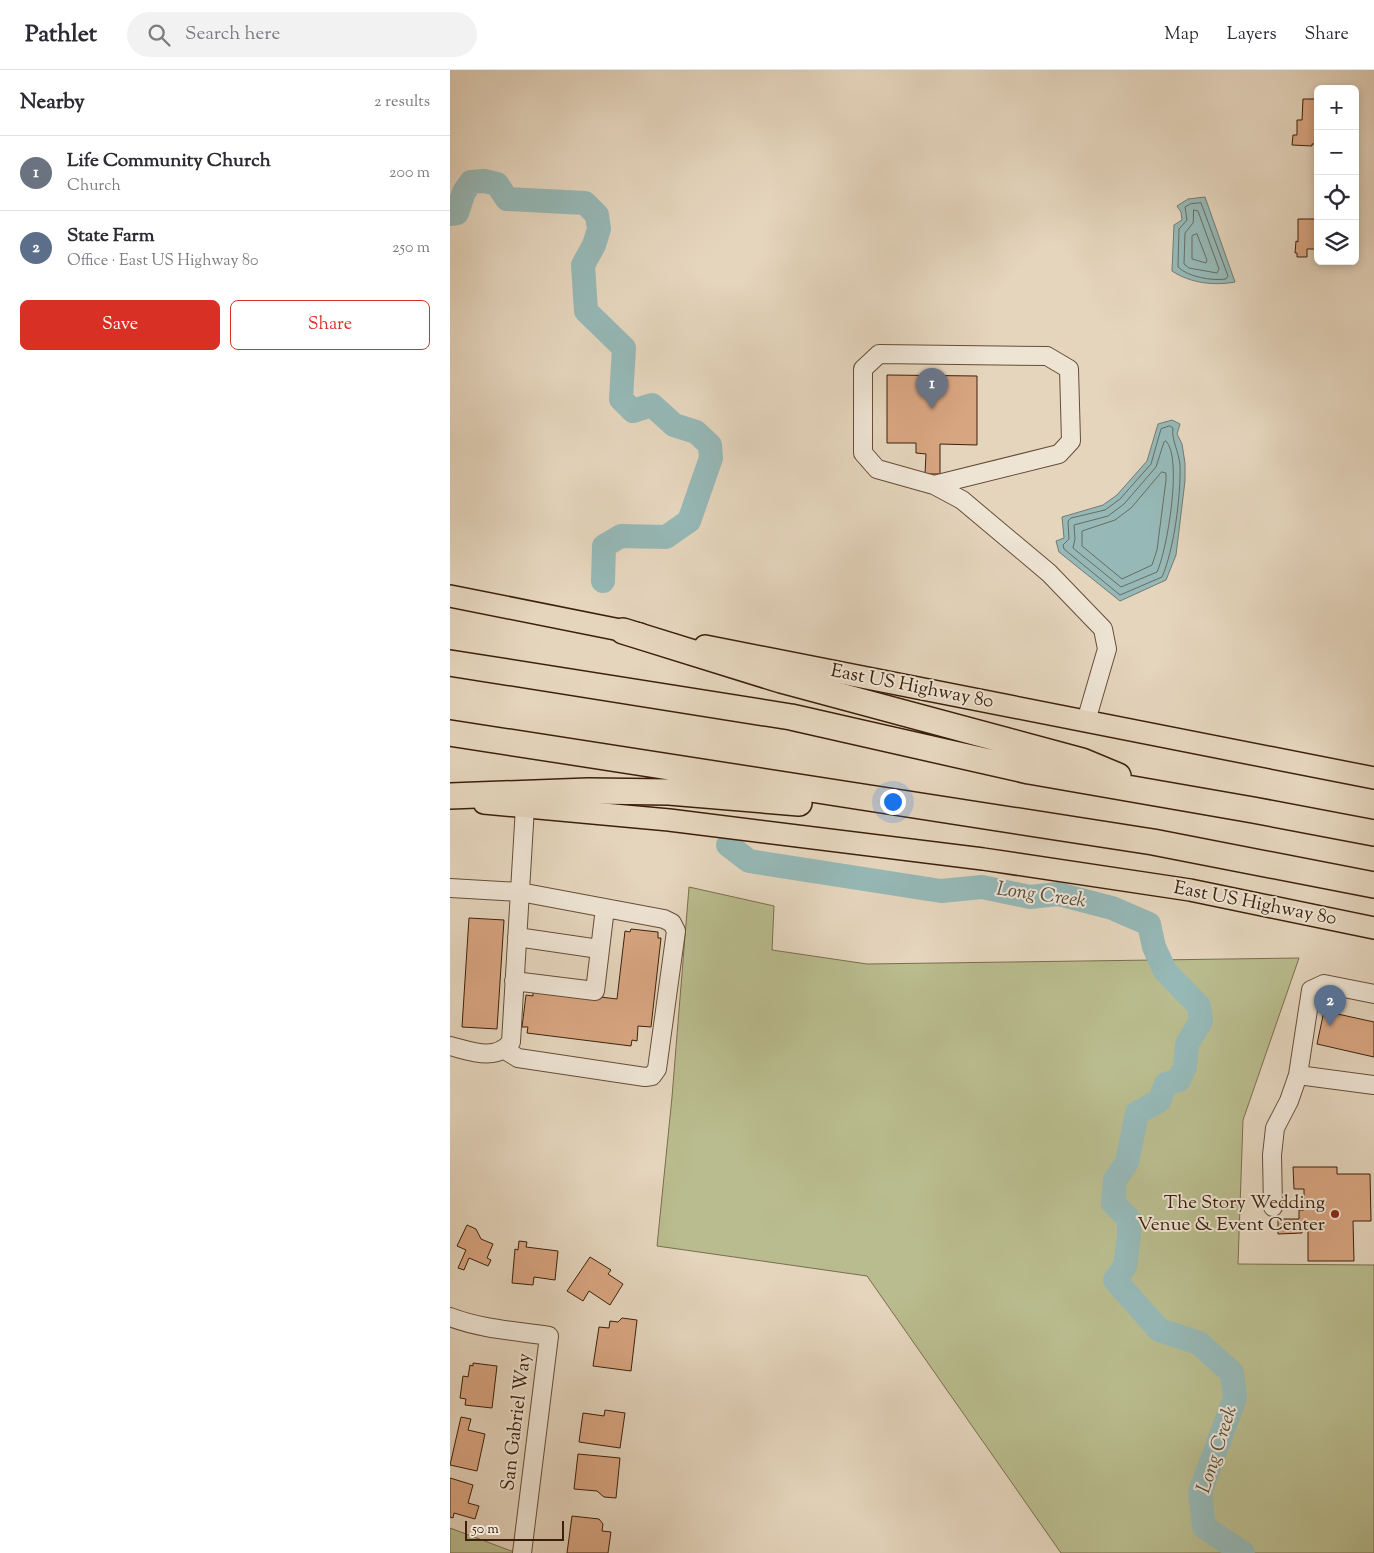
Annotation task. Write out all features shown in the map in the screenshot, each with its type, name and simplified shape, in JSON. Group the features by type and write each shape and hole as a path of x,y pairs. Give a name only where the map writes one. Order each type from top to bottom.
{"highway":[{"path":"623,631 781,680 1082,761 1162,794"},
{"path":"450,663 791,717 1029,771 1374,833"},
{"path":"450,733 1153,842 1374,885"},
{"path":"450,796 669,792 762,799 1153,842"}],"main road":[{"name":"East US Highway 80","path":"450,596 1374,778"},
{"name":"East US Highway 80","path":"450,800 669,820 983,859 1190,890 1374,928"}],"street":[{"path":"934,485 1059,454 1070,441 1069,369 1047,356 879,354 863,369 863,453 877,469 934,485 962,500 1049,573 1103,629 1107,649 1086,721"},
{"path":"450,1046 479,1053 496,1053 505,1050 511,1042 525,808"},
{"path":"450,888 520,892 664,919 672,923 676,931 658,1069 652,1076 645,1077 518,1058 505,1050"},
{"path":"514,981 595,991 605,908"},
{"path":"517,937 600,949"},
{"path":"1272,1206 1272,1154 1275,1128 1289,1101 1298,1075 1312,990 1324,984 1374,994"},
{"path":"1298,1075 1374,1086"},
{"name":"San Gabriel Way","path":"450,1317 473,1324 549,1336 522,1553"}],"green space":[{"path":"689,887 774,906 772,950 867,964 1299,958 1243,1120 1238,1264 1374,1265 1374,1553 1061,1553 867,1276 657,1246 672,1097"},
{"path":"450,1528 514,1552 450,1553"}],"water":[{"path":"1205,197 1235,282 1219,284 1202,283 1172,271 1174,225 1182,220 1181,212 1177,206 1188,199"},
{"path":"1172,420 1180,424 1177,434 1182,444 1185,463 1185,481 1176,555 1166,580 1120,601 1059,552 1056,541 1064,538 1062,517 1103,505 1117,495 1147,461 1158,424"}],"building":[{"path":"1303,99 1314,99 1314,144 1312,146 1292,145 1293,135 1297,135 1297,120 1302,120"},
{"path":"1298,219 1314,219 1314,249 1307,249 1307,257 1297,257 1297,253 1295,253 1296,241 1298,242"},
{"path":"887,375 977,376 977,445 940,444 940,474 925,474 926,454 916,453 916,443 887,443"},
{"path":"469,918 504,920 497,1029 462,1027"},
{"path":"631,929 658,932 658,938 661,938 651,1027 638,1026 637,1041 632,1040 631,1046 527,1033 528,1027 522,1027 526,995 533,996 533,989 617,999 625,931 630,932"},
{"path":"1324,1011 1374,1022 1374,1057 1317,1044"},
{"name":"The Story Wedding Venue & Event Center","path":"1293,1167 1337,1167 1337,1174 1370,1174 1371,1221 1353,1221 1354,1261 1308,1261 1308,1225 1302,1225 1302,1233 1278,1234 1278,1219 1299,1219 1299,1210 1304,1210 1304,1189 1294,1189"},
{"path":"467,1225 476,1229 481,1239 493,1244 487,1258 491,1260 488,1266 469,1258 464,1270 458,1268 466,1250 457,1246"},
{"path":"519,1241 527,1242 526,1247 558,1251 555,1280 534,1277 533,1285 512,1283 515,1249 518,1250"},
{"path":"590,1257 611,1270 608,1274 623,1284 610,1305 589,1291 583,1301 567,1291"},
{"path":"622,1318 637,1320 631,1371 593,1366 599,1327 609,1328 610,1321 618,1322"},
{"path":"473,1363 497,1366 492,1408 465,1405 466,1399 460,1398 463,1376 468,1377 470,1365 473,1366"},
{"path":"605,1410 625,1413 620,1448 579,1442 583,1413 604,1416"},
{"path":"461,1417 471,1419 468,1430 485,1434 477,1471 450,1465"},
{"path":"578,1454 620,1458 616,1498 604,1497 597,1491 574,1489"},
{"path":"450,1478 473,1485 468,1503 479,1506 475,1519 454,1513 453,1518 450,1517"},
{"path":"572,1516 599,1519 603,1524 602,1531 611,1532 608,1553 567,1553"}],"waterway":[{"name":"Long Creek","path":"450,214 457,213 464,192 471,182 484,181 497,184 507,199 585,203 597,215 599,229 594,245 583,265 586,311 624,348 621,399 633,411 652,405 674,425 696,432 710,445 711,458 689,521 666,537 621,536 604,546 603,581"},
{"name":"Long Creek","path":"728,845 749,861 941,891 982,887 1030,897 1058,894 1112,908 1149,924 1154,947 1165,971 1199,1006 1201,1021 1187,1044 1185,1067 1179,1080 1166,1084 1159,1101 1137,1113 1127,1162 1115,1180 1113,1203 1129,1219 1125,1266 1115,1280 1159,1330 1199,1343 1232,1373 1235,1398 1200,1492 1204,1527 1243,1553"}],"place":[{"name":"Life Community Church","path":"932,409"},
{"name":"State Farm","path":"1330,1026"},
{"name":"The Story Wedding Venue & Event Center","path":"1335,1214"}]}
